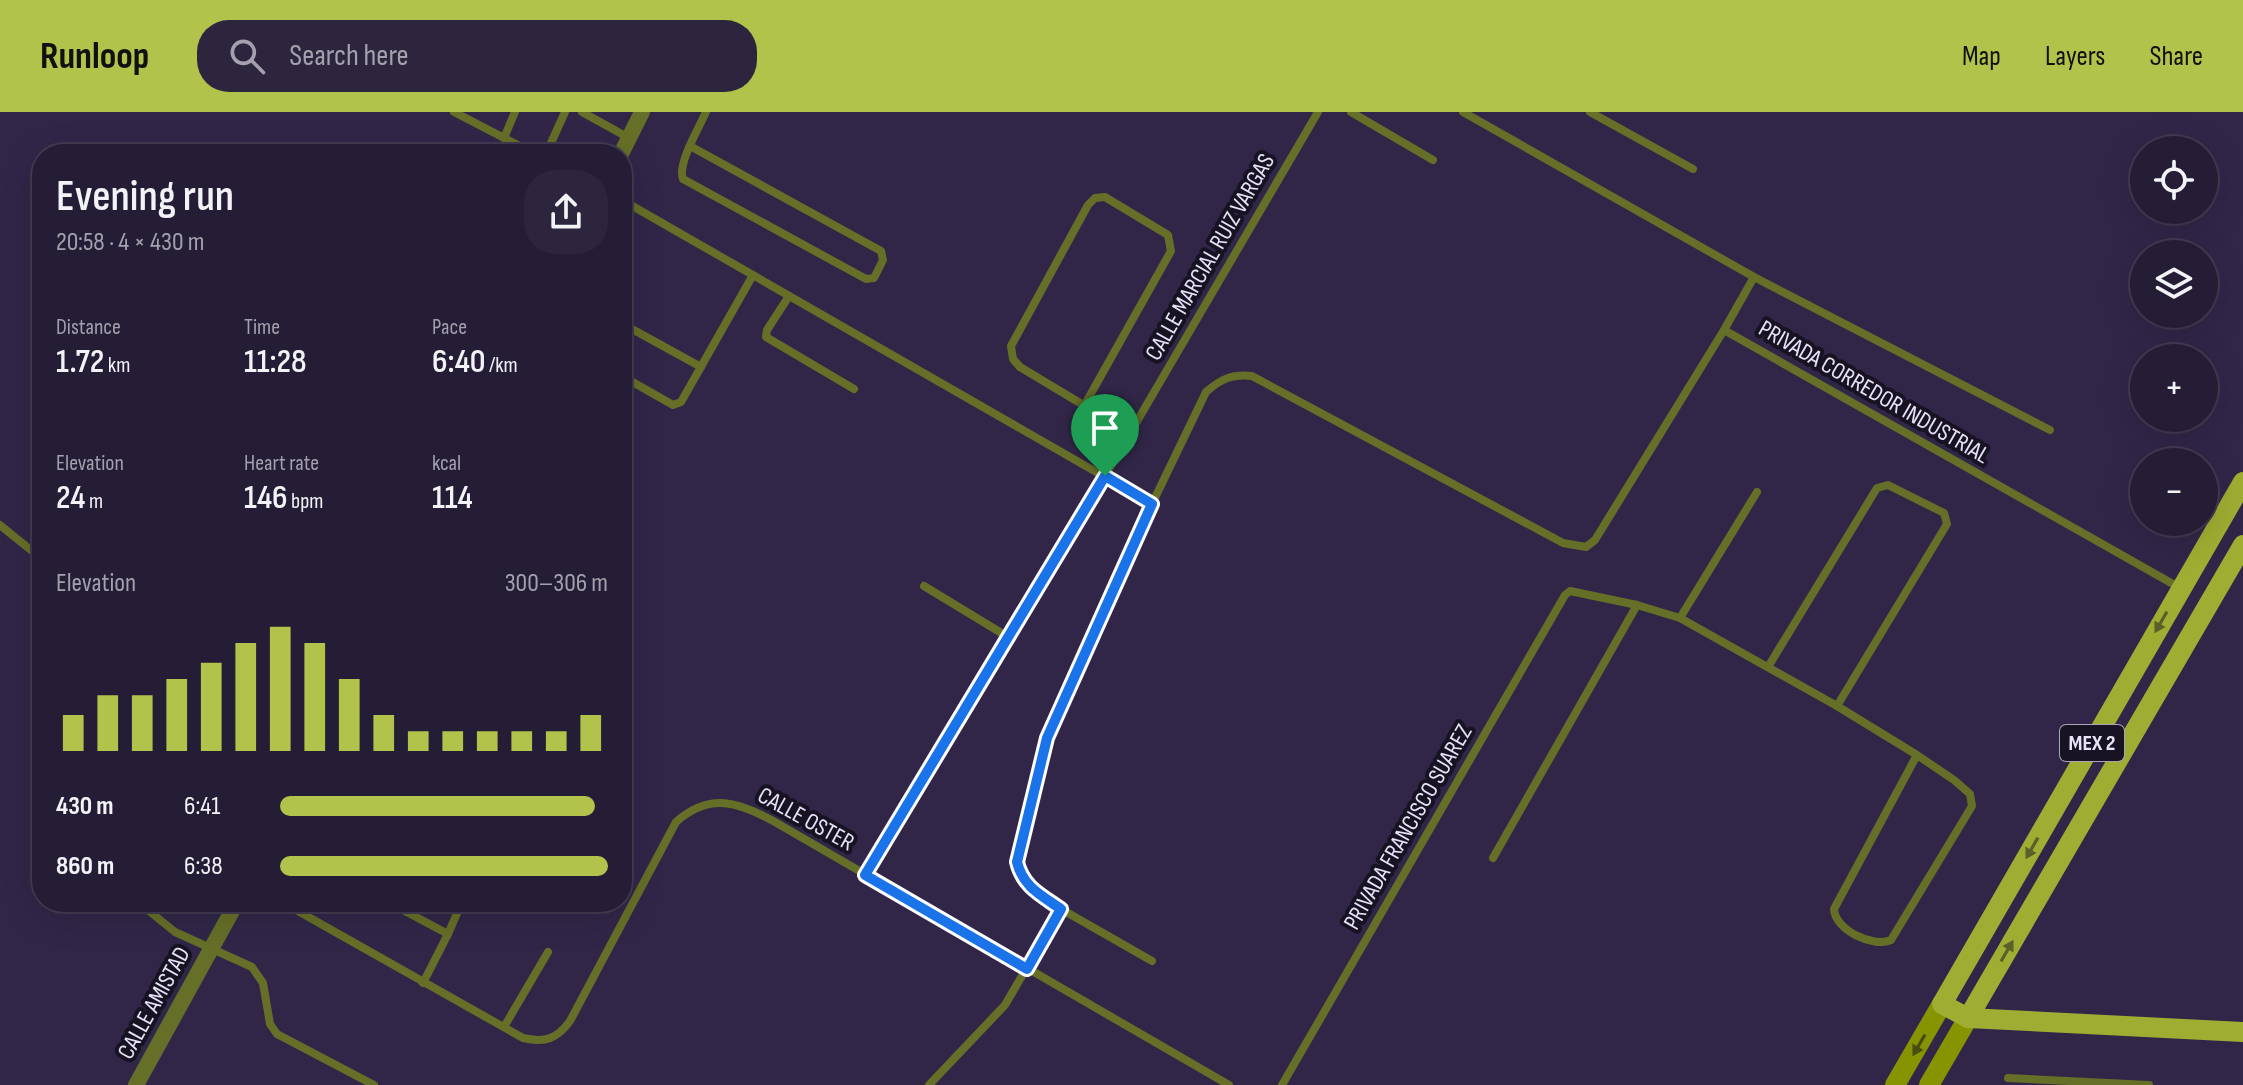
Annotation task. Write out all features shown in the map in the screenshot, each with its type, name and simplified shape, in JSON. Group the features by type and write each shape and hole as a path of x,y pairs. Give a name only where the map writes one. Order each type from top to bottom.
{"main road":[{"name":"MEX 2","path":"1895,1085 2243,482"},
{"name":"MEX 2","path":"1929,1085 2243,545"},
{"path":"2181,589 2208,604"},
{"path":"1942,1004 1968,1018 2243,1032"}],"street":[{"path":"626,144 642,112"},
{"name":"CALLE AMISTAD","path":"136,1085 232,912"}],"lane":[{"path":"454,112 516,144"},
{"path":"504,138 515,112"},
{"path":"551,144 565,112"},
{"path":"582,112 629,138"},
{"path":"690,146 881,251 883,260 874,278 866,279 683,179 681,169 690,146 706,112"},
{"name":"CALLE MARCIAL RUIZ VARGAS","path":"865,875 1105,476 1318,112"},
{"path":"1351,112 1433,160"},
{"path":"1463,112 1754,277 2050,430"},
{"path":"1590,112 1693,169"},
{"path":"1084,406 1171,251 1168,235 1105,197 1095,198 1088,205 1011,346 1013,359 1020,367 1084,406 1130,433"},
{"path":"632,206 1152,504"},
{"path":"632,382 673,405 681,402 753,275"},
{"name":"PRIVADA CORREDOR INDUSTRIAL","path":"1754,277 1724,330 2181,589"},
{"path":"789,296 767,330 766,337 854,389"},
{"path":"632,329 701,367"},
{"path":"1152,961 1061,909 1028,886 1017,862 1047,738 1206,392 1221,380 1236,375 1252,376 1563,543 1586,547 1595,540 1724,330"},
{"path":"1768,667 1877,488 1888,485 1944,513 1947,524 1837,706"},
{"path":"1680,618 1757,492"},
{"path":"0,525 32,551"},
{"path":"924,586 1008,637"},
{"name":"PRIVADA FRANCISCO SUAREZ","path":"1282,1085 1570,591 1637,605"},
{"path":"1493,858 1637,605 1680,618 1837,706 1917,755 1970,794 1972,806 1891,940 1876,944 1861,938 1837,921 1834,909 1917,755"},
{"name":"CALLE OSTER","path":"632,901 666,837 676,822 688,812 704,804 721,802 756,811 1229,1085"},
{"path":"929,1085 1000,1013 1061,909"},
{"path":"150,912 175,932 252,967 259,975 270,1024 277,1034 374,1085"},
{"name":"CALLE OSTER","path":"299,912 523,1038 536,1041 549,1040 562,1032 626,912"},
{"path":"407,912 448,934"},
{"path":"423,983 458,912"},
{"path":"504,1027 548,952"},
{"path":"2008,1078 2149,1085"}],"route":[{"path":"1105,476 1152,504 1055,719 1041,759 1017,862 1028,886 1061,909 1027,969 865,875 1105,476"}]}
